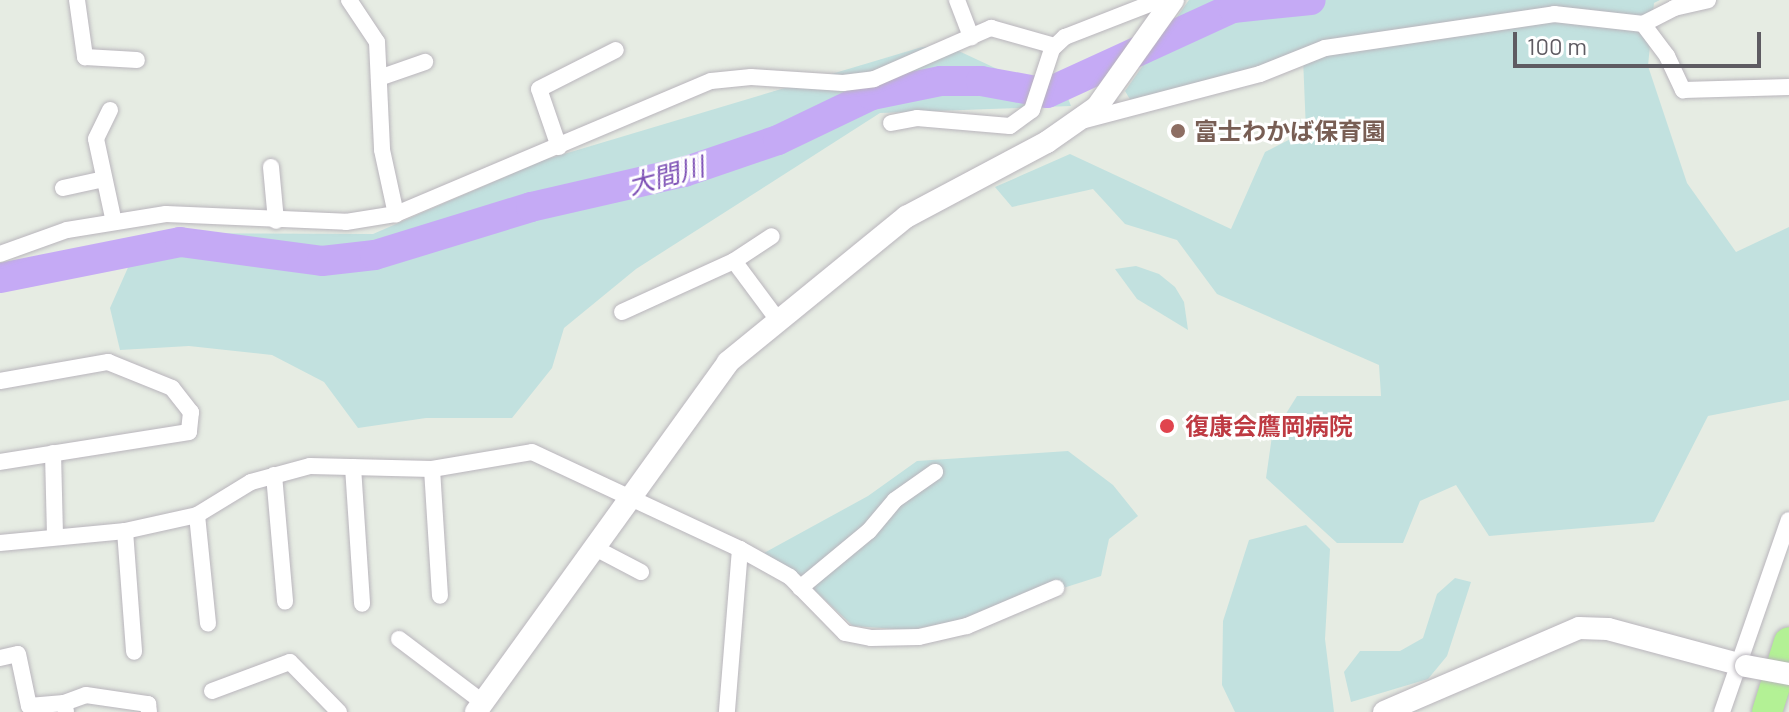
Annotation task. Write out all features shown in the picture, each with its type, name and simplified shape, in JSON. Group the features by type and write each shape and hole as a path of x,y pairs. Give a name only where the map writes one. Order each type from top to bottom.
{"highway":[{"path":"1767,712 1789,642"}],"street":[{"path":"77,0 85,57 137,60"},
{"path":"349,0 377,42 382,150 396,214"},
{"path":"957,0 971,37"},
{"path":"1075,123 1260,74 1325,48 1554,14 1643,24 1708,0"},
{"path":"0,254 67,230 166,214 346,222 396,214 711,81 751,77 843,83 874,79 991,28 1055,46 1165,5"},
{"path":"399,639 478,707 710,384 777,319 906,217 1075,123 1112,90 1165,5"},
{"path":"1643,24 1667,56 1683,90 1789,87"},
{"path":"891,123 917,118 1010,126 1032,110 1055,46"},
{"path":"559,147 539,89 616,50"},
{"path":"379,78 425,62"},
{"path":"110,110 96,139 114,222"},
{"path":"271,167 276,221"},
{"path":"63,188 104,179"},
{"path":"622,312 734,261 772,236"},
{"path":"734,261 777,319"},
{"path":"0,381 108,362 172,388 191,412 189,432 0,462"},
{"path":"0,543 125,531 197,515 251,482 310,466 432,469 532,452 740,549 800,588 845,633 871,638 919,637 967,626 1056,588"},
{"path":"53,453 55,536"},
{"path":"353,467 362,604"},
{"path":"432,469 440,596"},
{"path":"800,588 869,531 895,500 935,472"},
{"path":"274,475 285,602"},
{"path":"197,515 208,623"},
{"path":"1722,712 1741,666 1789,520"},
{"path":"125,531 134,652"},
{"path":"595,548 641,572"},
{"path":"727,712 740,549"},
{"path":"1384,712 1579,628 1608,629 1741,666 1789,674"},
{"path":"0,658 18,654 29,706 65,707 86,695 148,704 149,712"},
{"path":"212,691 290,662 328,709"}],"shaded area":[{"path":"1189,0 1660,0 1654,3 1648,66 1687,183 1736,252 1789,227 1789,400 1708,416 1654,522 1489,536 1456,485 1420,501 1403,543 1337,543 1266,478 1272,436 1297,396 1381,396 1379,365 1217,294 1177,240 1125,224 1093,189 1012,207 995,187 1070,154 1231,229 1265,152 1306,131 1303,58 1131,101 1125,91"},
{"path":"948,46 1008,74 1065,91 1071,106 880,113 636,269 564,328 552,368 512,418 426,418 358,428 324,382 272,355 189,346 120,350 110,308 134,254 154,233 373,234 544,160 922,47"},
{"path":"1136,266 1159,274 1175,287 1184,302 1188,330 1137,299 1115,269"},
{"path":"1068,451 1113,485 1138,516 1109,539 1101,576 966,619 910,630 853,626 796,573 764,553 868,496 917,461"},
{"path":"1306,525 1330,549 1325,639 1334,712 1235,712 1222,685 1223,621 1249,540"},
{"path":"1455,578 1471,582 1447,656 1428,679 1351,702 1344,672 1360,651 1400,651 1423,638 1437,594"}],"waterway":[{"name":"大間川","path":"0,278 180,242 322,261 375,255 531,207 684,172 778,140 872,95 941,81 981,81 1047,93 1233,8 1311,0"}],"place":[{"name":"富士わかば保育園","path":"1178,131"},
{"name":"復康会鷹岡病院","path":"1167,426"}]}
